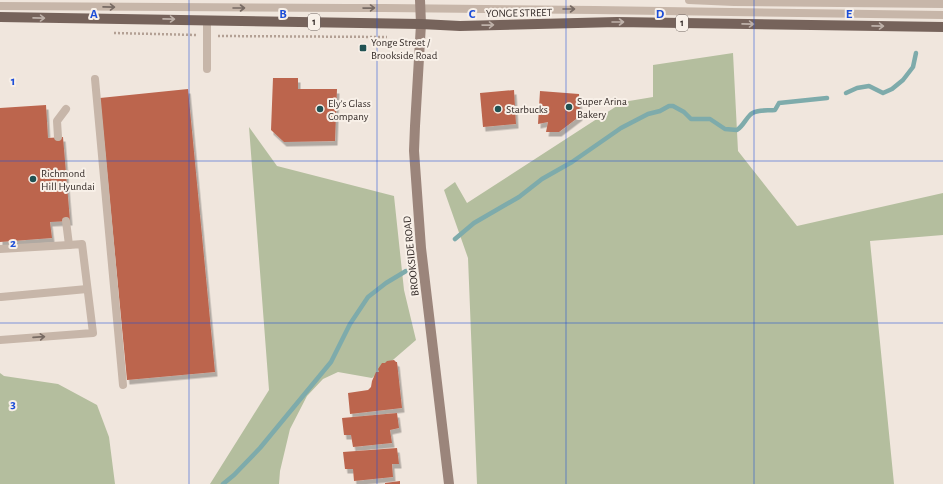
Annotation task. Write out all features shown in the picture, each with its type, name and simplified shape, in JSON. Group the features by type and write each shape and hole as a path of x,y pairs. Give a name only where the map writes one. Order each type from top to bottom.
{"main road":[{"name":"YONGE STREET","path":"0,17 421,24 460,26 617,22 943,27"}],"street":[{"name":"BROOKSIDE ROAD","path":"420,4 421,24 414,151 421,248 449,484"}],"lane":[{"path":"689,0 734,2 943,4"},
{"path":"0,6 135,7 420,4 587,10 943,15"},
{"path":"207,69 208,20"},
{"path":"95,79 123,384"},
{"path":"58,137 57,121 66,109"},
{"path":"66,221 69,245"},
{"path":"0,249 82,244 93,333 0,340"},
{"path":"1,297 87,289"}],"path":[{"path":"111,33 370,38"}],"green space":[{"path":"733,53 738,151 797,226 943,193 943,235 870,241 894,484 477,484 468,258 444,190 455,182 467,203 623,102 653,97 653,65"},
{"path":"249,127 277,166 394,196 404,290 416,340 372,378 338,372 323,379 307,396 290,429 280,471 279,484 210,484 269,390"},
{"path":"0,373 4,376 58,384 97,405 109,437 115,484 0,484"}],"building":[{"path":"273,78 298,78 298,89 337,89 335,141 284,142 271,130"},
{"path":"188,89 215,372 127,380 100,98"},
{"name":"Starbucks","path":"514,90 516,124 483,127 480,93"},
{"path":"540,91 579,94 580,116 559,132 546,132 548,122 538,124"},
{"name":"Richmond Hill Hyundai","path":"46,105 48,138 63,137 70,221 50,222 52,238 0,242 0,108"},
{"path":"394,360 397,362 402,408 350,414 348,393 368,390 371,387 376,372 379,372 378,369 382,363"},
{"path":"397,413 399,428 390,430 392,443 353,447 351,435 344,435 342,418"},
{"path":"397,448 399,464 392,464 393,477 354,481 353,469 345,469 343,452"},
{"path":"400,481 400,484 385,484 385,483"}],"waterway":[{"path":"846,93 857,88 869,86 883,93 892,89 903,80 913,67 916,53"},
{"path":"455,239 474,223 519,197 542,179 572,162 621,128 648,114 660,111 669,106 673,106 684,112 691,119 710,119 725,129 737,130 752,113 758,111 775,110 779,103 827,98"},
{"path":"223,484 234,475 260,448 331,362 350,324 368,297 386,283 406,271"}],"place":[{"name":"Yonge Street / Brookside Road","path":"363,48"},
{"name":"Super Arina Bakery","path":"569,107"},
{"name":"Ely's Glass Company","path":"320,109"},
{"name":"Starbucks","path":"498,109"},
{"name":"Richmond Hill Hyundai","path":"33,179"}]}
